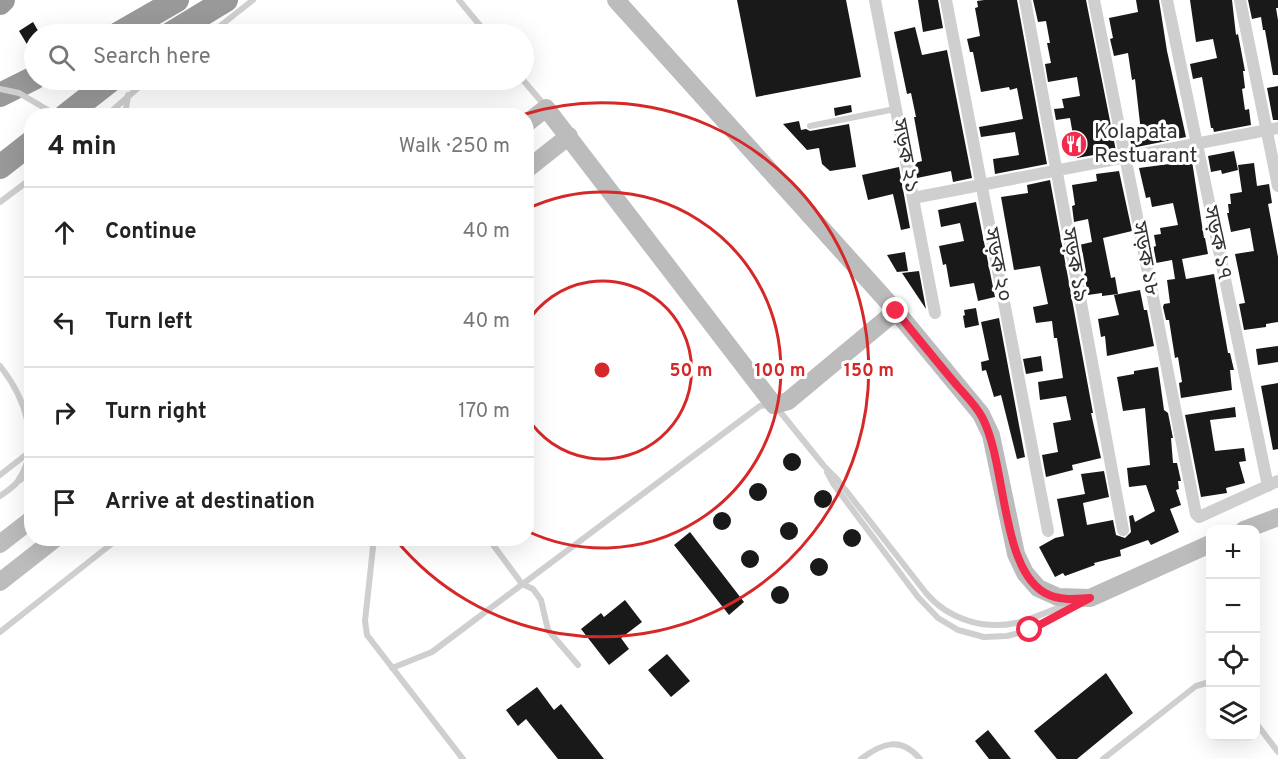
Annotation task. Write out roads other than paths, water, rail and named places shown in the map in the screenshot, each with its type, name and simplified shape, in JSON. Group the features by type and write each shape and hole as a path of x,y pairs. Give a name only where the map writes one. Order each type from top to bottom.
{"highway":[{"path":"135,24 177,0"},
{"path":"186,24 226,0"},
{"path":"0,95 24,83"},
{"path":"80,108 113,90"},
{"path":"0,167 24,148"}],"main road":[{"path":"616,0 896,311 981,414 991,435 1016,554 1025,573 1038,588 1052,596 1066,599 1090,598 1206,546"},
{"path":"534,118 546,108 774,405 788,401 896,311"},
{"path":"534,164 569,136"},
{"path":"1257,525 1278,517"},
{"path":"0,544 24,525"},
{"path":"0,582 46,546"}],"street":[{"name":"সড়ক ২১","path":"875,0 935,313"},
{"name":"সড়ক ২০","path":"946,0 1048,531"},
{"name":"সড়ক ১৯","path":"1025,0 1123,530"},
{"name":"সড়ক ১৮","path":"1094,0 1196,514 1199,517 1273,484"},
{"name":"সড়ক ১৭","path":"1167,0 1273,484"},
{"path":"1240,0 1273,129 1278,186"},
{"path":"913,198 1273,129"}],"lane":[{"path":"223,24 253,0"},
{"path":"459,0 478,24"},
{"path":"0,89 19,93 44,108"},
{"path":"110,108 118,90"},
{"path":"120,90 123,108"},
{"path":"531,90 546,108"},
{"path":"810,126 896,109"},
{"path":"0,202 24,184"},
{"path":"0,366 16,388 24,405"},
{"path":"392,669 432,651 760,406 774,405 837,479 932,600 951,614 972,622 995,625 1017,622 1090,598"},
{"path":"0,475 24,456"},
{"path":"17,482 24,460"},
{"path":"824,466 834,485 918,597 946,624 974,634 997,637 1030,630 1090,598"},
{"path":"0,496 24,477"},
{"path":"0,632 109,546"},
{"path":"373,546 365,628 372,644 463,759"},
{"path":"494,546 522,584 533,590 541,600 548,630 578,665"},
{"path":"1103,759 1196,686 1206,683"},
{"path":"1260,728 1278,752"},
{"path":"861,759 877,747 891,744 912,748 920,759"}],"place":[{"name":"Kolapata Restuarant","path":"1074,144"}]}
